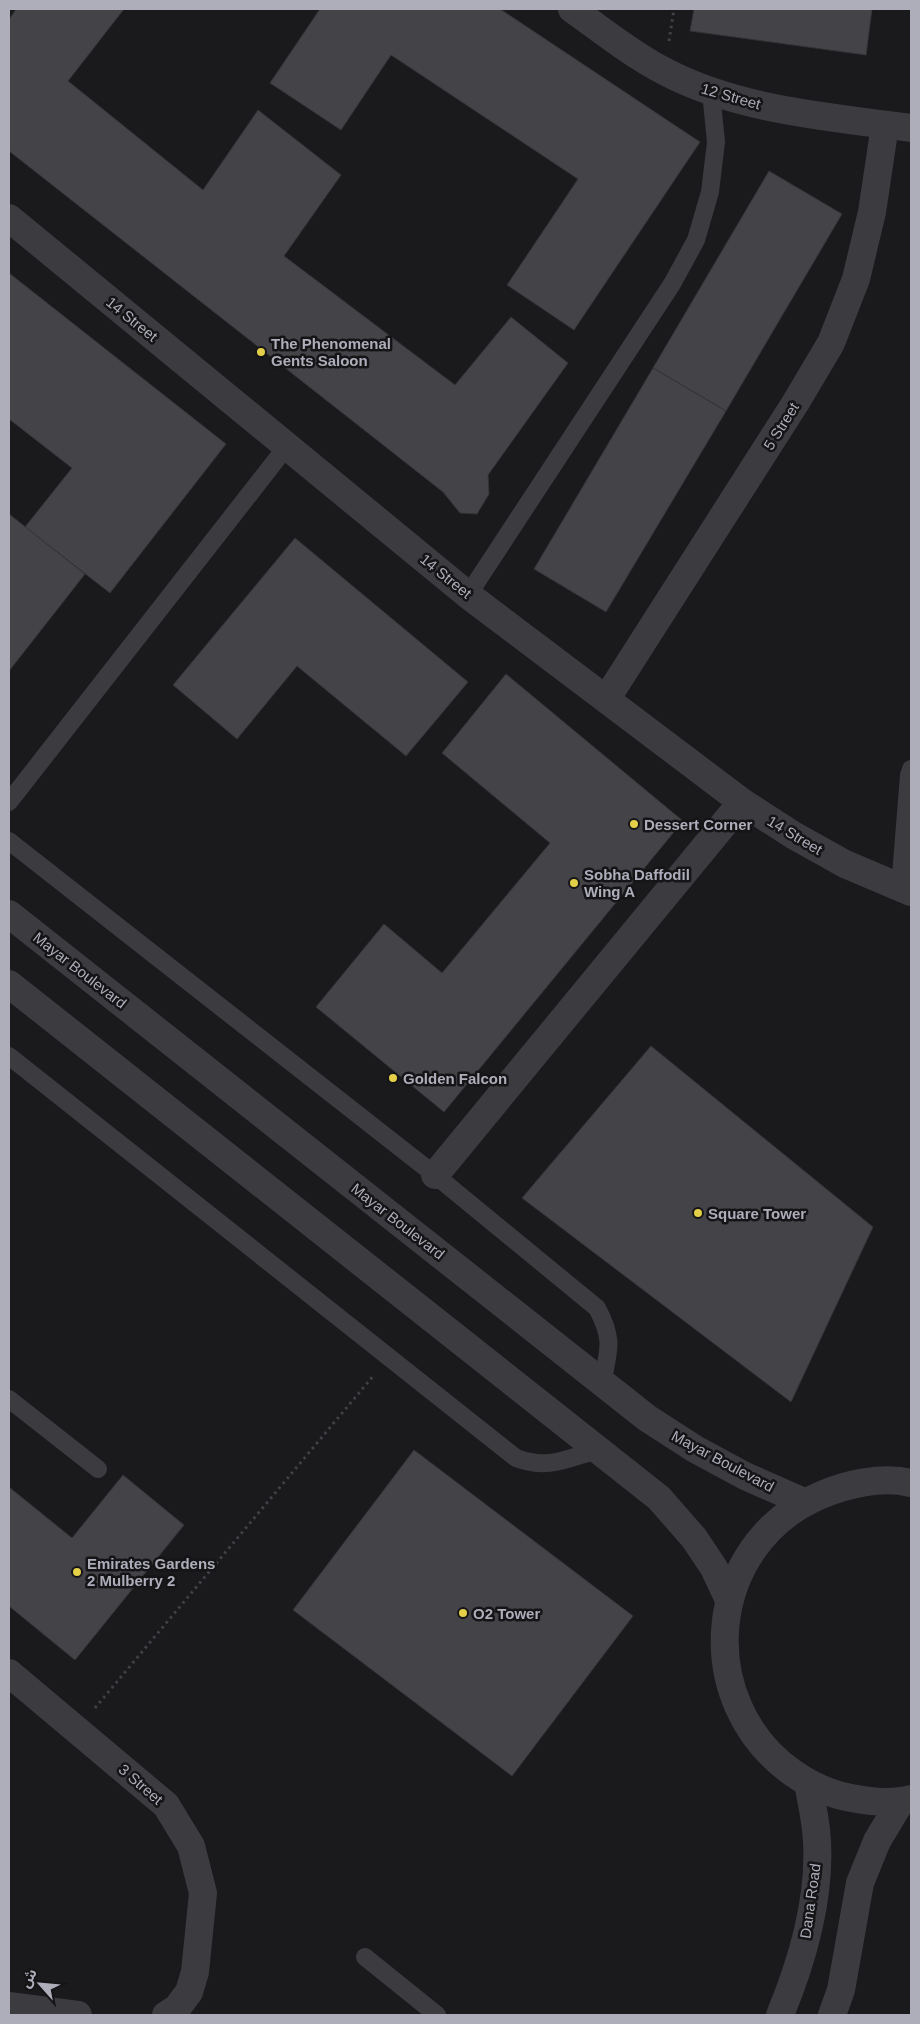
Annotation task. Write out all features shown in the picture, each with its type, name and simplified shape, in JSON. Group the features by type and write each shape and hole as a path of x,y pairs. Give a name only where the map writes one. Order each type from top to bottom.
{"street":[{"name":"12 Street","path":"572,9 663,71 711,92 760,106 911,128"},
{"name":"5 Street","path":"606,698 796,402 831,343 856,279 872,212 885,125"},
{"name":"14 Street","path":"9,218 468,595 742,802 792,835 846,864 906,890"},
{"path":"435,1175 742,802"},
{"name":"Mayar Boulevard","path":"9,914 647,1418 695,1449 745,1476 804,1502"},
{"path":"9,984 659,1498 694,1538 714,1568 729,1600"},
{"path":"906,1800 869,1801 838,1796 808,1783 779,1763 754,1737 736,1705 726,1671 724,1635 729,1600 740,1570 757,1544 779,1521 804,1502 836,1488 871,1481 911,1483"},
{"name":"3 Street","path":"9,1673 166,1805 192,1846 203,1893 195,1972 189,1992 177,2008 166,2015"},
{"name":"Dana Road","path":"780,2015 796,1975 810,1920 817,1875 816,1829 808,1783"},
{"path":"832,2015 841,1990 860,1884 877,1841 906,1800"},
{"path":"9,2006 78,2015"}],"lane":[{"path":"468,595 672,284 696,240 710,192 716,142 711,92"},
{"path":"9,802 287,446"},
{"path":"906,890 909,775 911,769"},
{"path":"9,841 435,1175 597,1308 606,1326 610,1347 602,1383"},
{"path":"9,1056 516,1458 543,1465 597,1450"},
{"path":"9,1399 98,1469"},
{"path":"365,1957 437,2015"}],"path":[{"path":"77,1729 389,1357"}],"building":[{"path":"16,9 124,9 68,81 203,190 258,110 341,175 284,256 455,385 511,317 568,363 488,475 489,494 477,514 460,513 443,492 9,151 9,20"},
{"path":"320,9 500,9 700,142 574,330 507,285 578,179 391,55 341,130 270,83"},
{"path":"694,9 872,9 866,55 690,31"},
{"path":"769,171 842,214 726,411 653,368"},
{"path":"9,273 226,444 110,593 25,527 72,468 9,419"},
{"path":"653,368 726,411 606,612 534,569"},
{"path":"9,514 85,574 9,671"},
{"path":"295,538 468,682 406,756 297,666 237,739 173,685"},
{"name":"Sobha Daffodil Wing A","path":"506,674 683,821 444,1112 316,1007 384,924 442,973 550,843 442,753"},
{"name":"Square Tower","path":"651,1046 873,1227 791,1402 522,1198"},
{"name":"O2 Tower","path":"414,1450 633,1616 512,1776 293,1610"},
{"name":"Emirates Gardens 2 Mulberry 2","path":"123,1475 184,1525 75,1660 9,1606 9,1487 72,1538"}],"place":[{"name":"The Phenomenal Gents Saloon","path":"261,352"},
{"name":"Dessert Corner","path":"634,824"},
{"name":"Sobha Daffodil Wing A","path":"574,883"},
{"name":"Golden Falcon","path":"393,1078"},
{"name":"Square Tower","path":"698,1213"},
{"name":"Emirates Gardens 2 Mulberry 2","path":"77,1572"},
{"name":"O2 Tower","path":"463,1613"}]}
